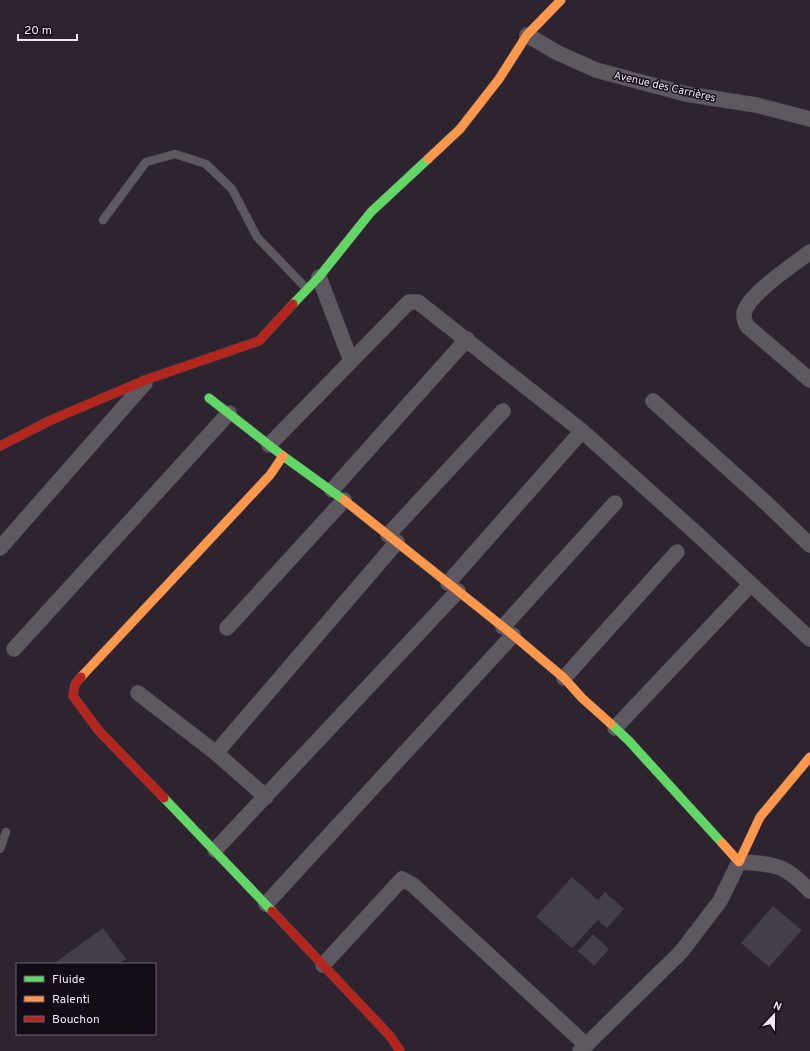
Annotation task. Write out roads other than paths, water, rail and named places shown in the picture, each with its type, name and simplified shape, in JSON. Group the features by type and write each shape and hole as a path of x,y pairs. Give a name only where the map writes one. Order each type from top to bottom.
{"street":[{"path":"0,446 51,420 148,379 259,340 319,277 371,212 460,129 499,79 528,35 561,0"},
{"name":"Avenue des Carrières","path":"528,35 558,54 596,70 686,94 756,105 810,118"},
{"path":"810,252 757,294 746,308 743,318 747,326 810,380"},
{"path":"319,277 351,361"},
{"path":"269,445 409,302 418,302 467,339 582,431 696,533 810,639"},
{"path":"332,490 467,339"},
{"path":"0,548 148,379"},
{"path":"209,398 269,445 332,490 508,631 564,678 582,698 630,741 739,862 779,866 791,873 810,891"},
{"path":"653,401 763,500 810,545"},
{"path":"216,753 392,538 503,411"},
{"path":"14,649 229,413"},
{"path":"215,850 266,797 453,587 582,431"},
{"path":"284,456 270,474 75,684 74,696 99,731 266,904 390,1036 400,1051"},
{"path":"227,628 344,500"},
{"path":"266,904 508,631 615,503"},
{"path":"564,678 677,552"},
{"path":"615,728 751,584"},
{"path":"138,693 216,753 266,797"},
{"path":"323,965 402,879 413,885 583,1048 681,952 720,900 760,817 810,757"}],"lane":[{"path":"104,220 146,162 175,154 206,164 232,189 257,237 307,289"},
{"path":"0,849 6,832"}]}
